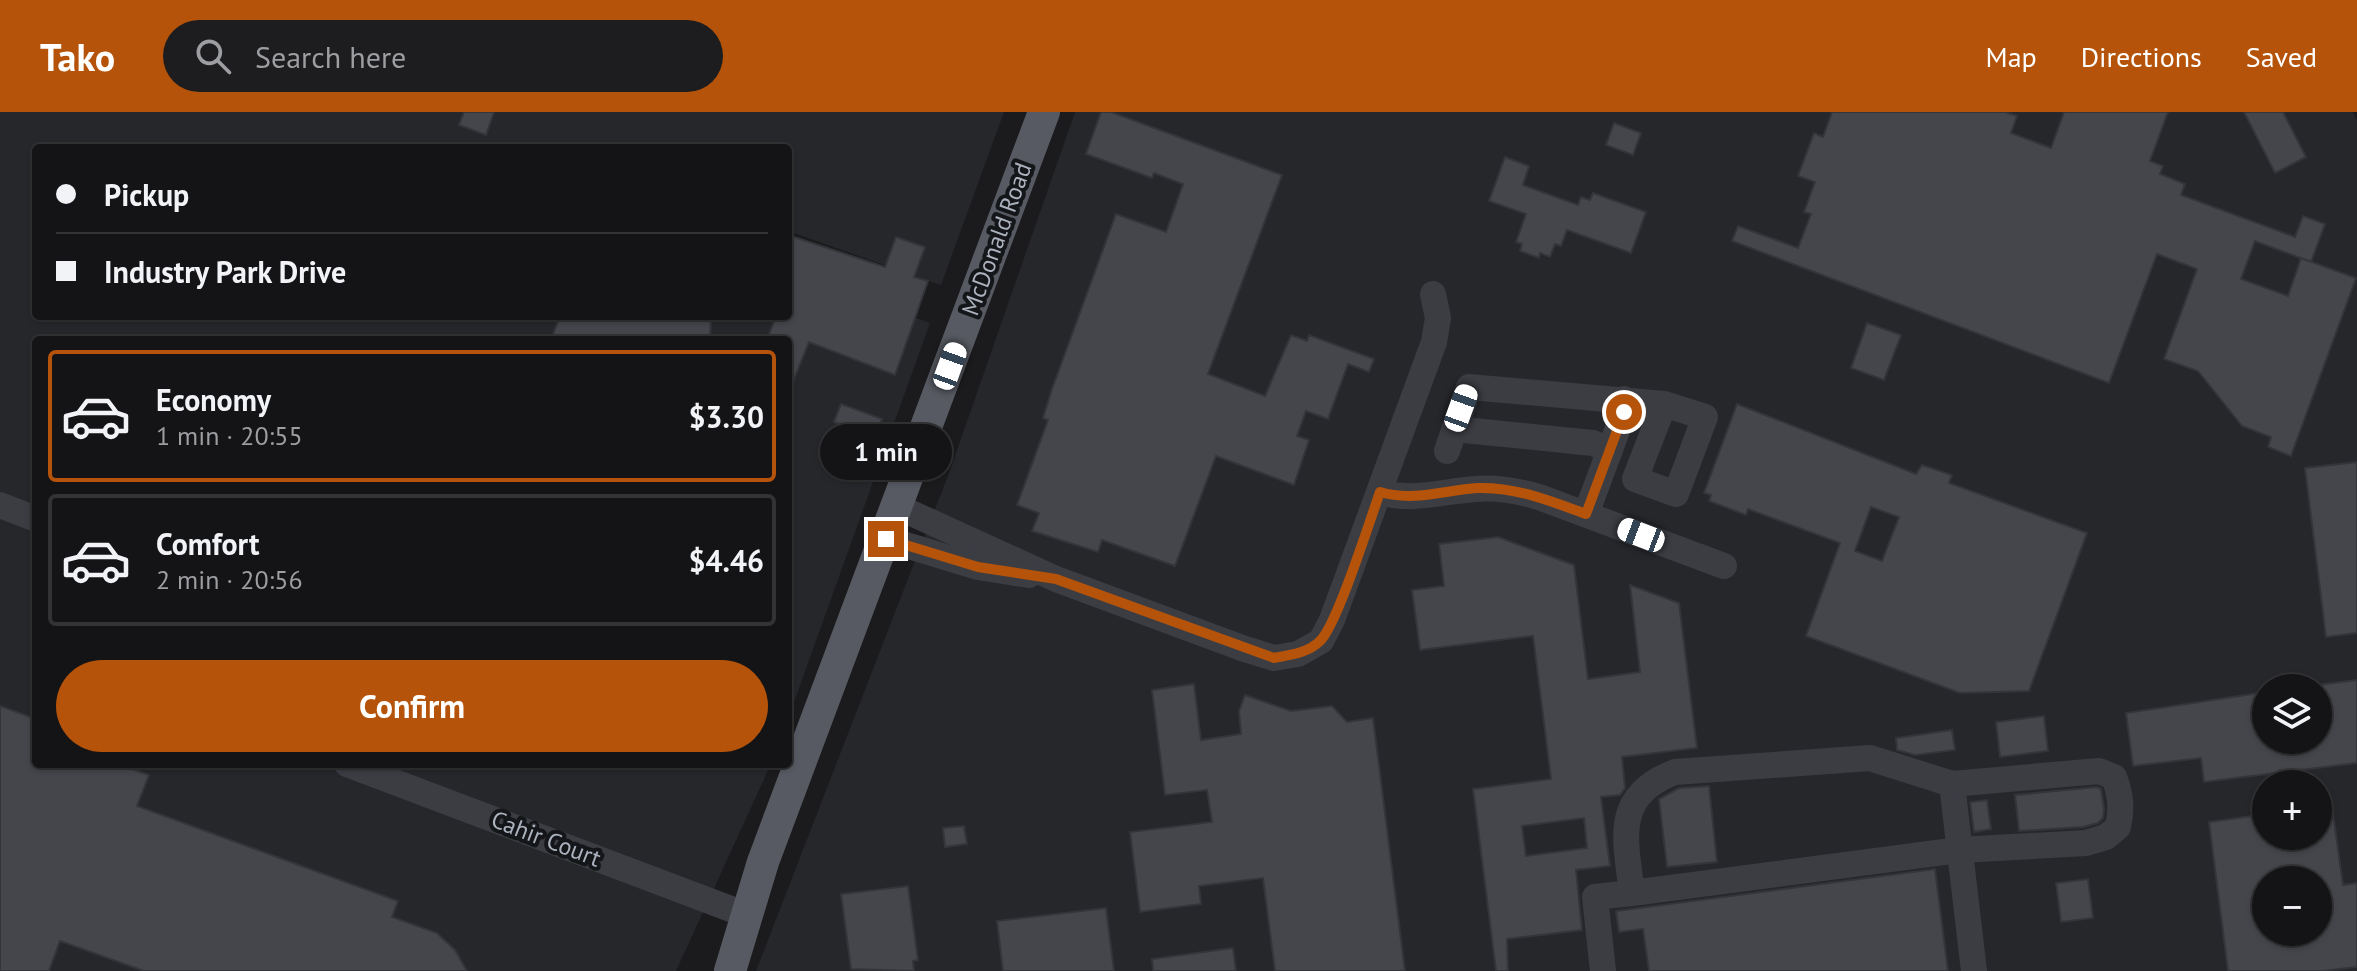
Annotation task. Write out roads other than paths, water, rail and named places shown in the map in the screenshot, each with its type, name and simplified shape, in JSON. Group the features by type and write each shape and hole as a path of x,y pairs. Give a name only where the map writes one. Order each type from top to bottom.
{"main road":[{"name":"McDonald Road","path":"730,971 747,910 1044,112"},
{"name":"McDonald Road","path":"711,971 747,910"}],"street":[{"path":"898,507 1056,579 1242,648 1274,658 1298,654 1321,641 1332,620 1434,342 1438,318 1433,294"},
{"path":"1610,450 1593,443 1450,440 1469,387 1664,404"},
{"path":"1586,514 1624,412 1624,399"},
{"path":"1380,492 1409,498 1478,488 1510,489 1724,566"},
{"path":"0,505 32,517"},
{"path":"886,539 978,567 1056,579"},
{"path":"1603,971 1595,897 1632,893 1959,850 2086,843 2106,837 2118,827 2122,809 2114,777 2099,771 1952,784 1870,758 1675,772 1652,781 1637,796 1627,817 1625,838 1632,893"},
{"name":"Cahir Court","path":"358,768 747,910"},
{"path":"1952,784 1974,971"}]}
